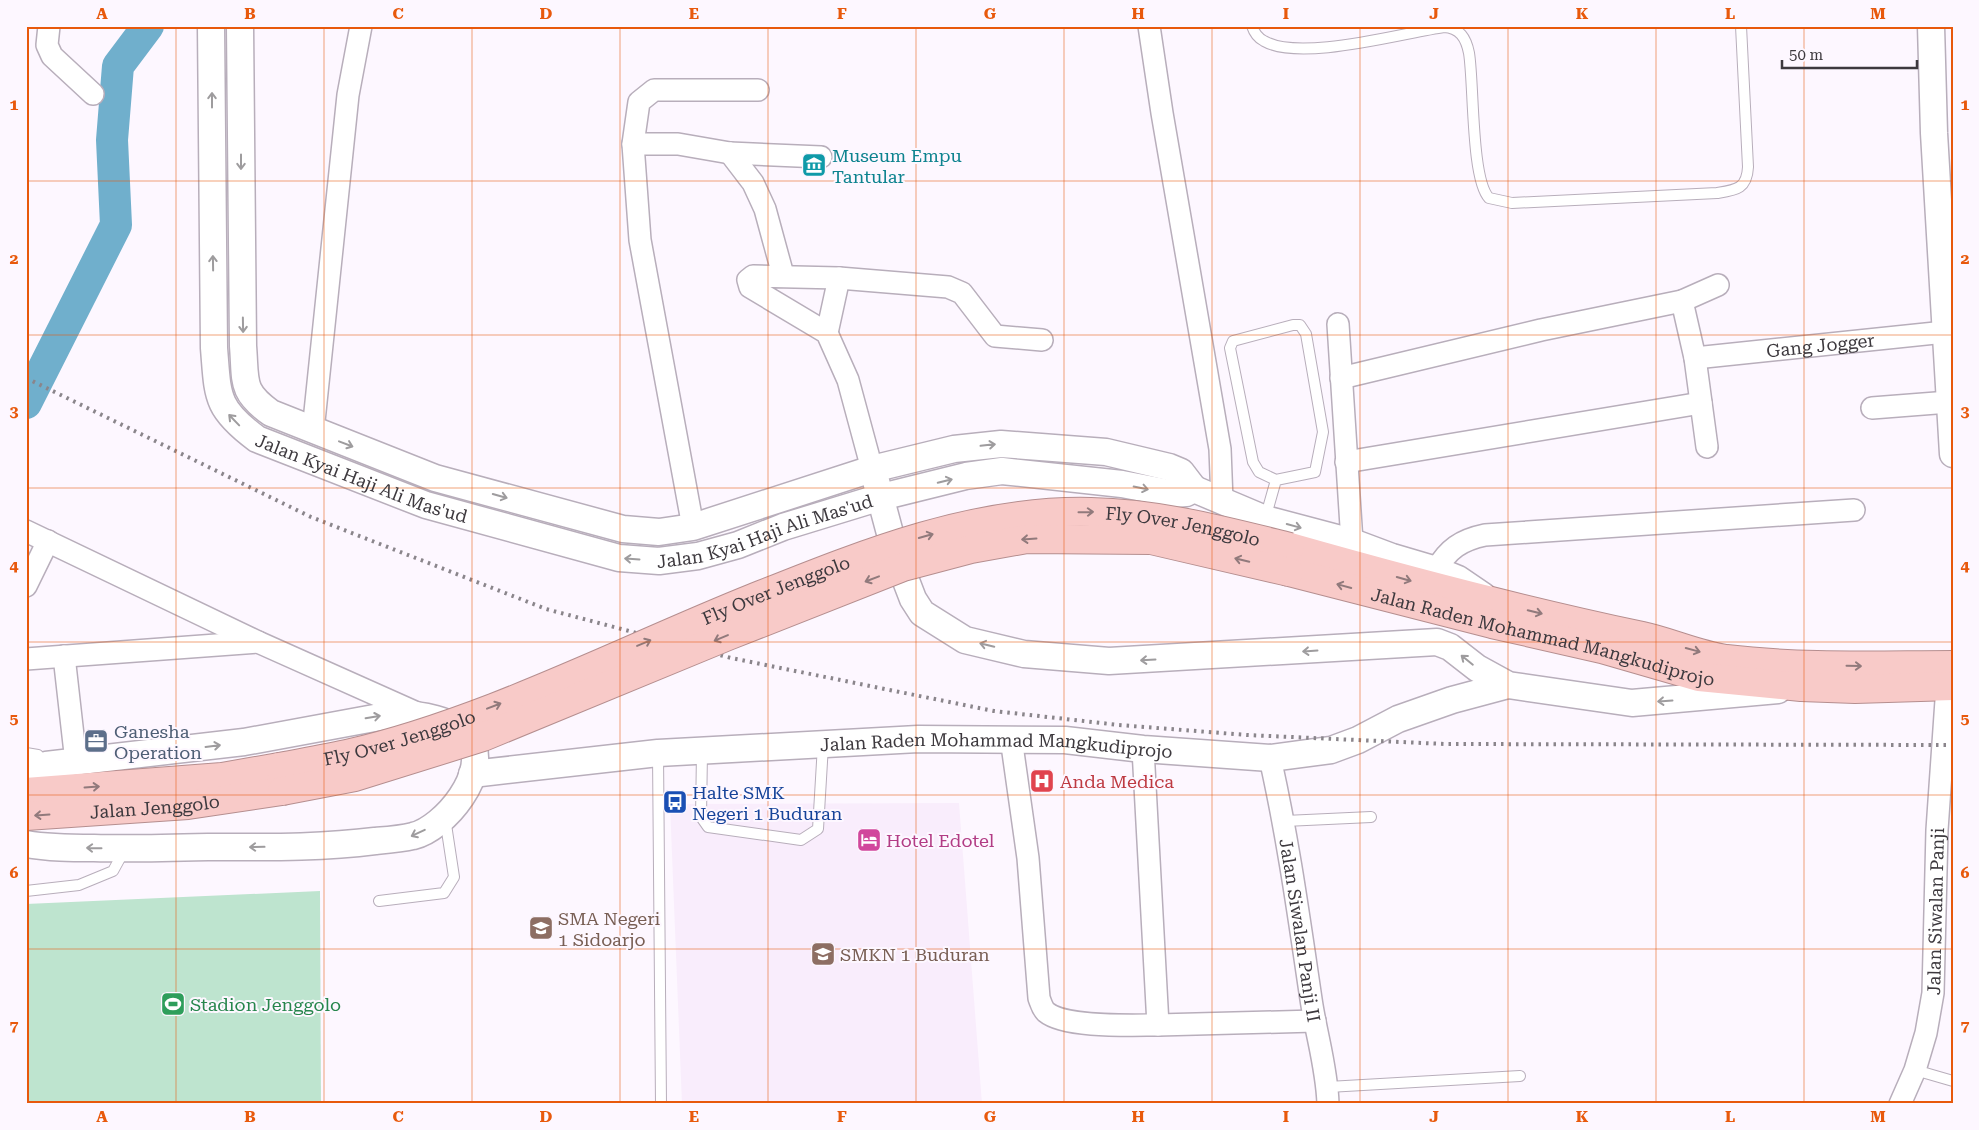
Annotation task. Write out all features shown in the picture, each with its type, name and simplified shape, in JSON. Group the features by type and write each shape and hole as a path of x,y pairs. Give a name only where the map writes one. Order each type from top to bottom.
{"highway":[{"name":"Fly Over Jenggolo","path":"280,779 348,754 452,721 546,686 696,621 865,554 968,524 1031,515 1091,512 1147,518 1222,530 1290,559"},
{"name":"Jalan Raden Mohammad Mangkudiprojo","path":"1290,559 1410,581 1589,626 1644,636 1723,658 1951,679"},
{"name":"Jalan Raden Mohammad Mangkudiprojo","path":"1290,559 1447,613 1602,649 1699,677 1801,687 1855,688 1951,679"},
{"name":"Jalan Jenggolo","path":"26,792 222,777 280,779"},
{"name":"Jalan Jenggolo","path":"26,816 188,805 280,779"}],"street":[{"path":"49,26 48,45 52,56 93,94"},
{"name":"Jalan Kyai Haji Ali Mas'ud","path":"211,26 214,348 218,394 225,411 236,424 256,439 426,505 618,558 659,561 698,556 738,545 783,527 881,497"},
{"name":"Jalan Kyai Haji Ali Mas'ud","path":"240,26 243,346 246,388 256,402 271,413 435,478 623,529 658,532 693,528 872,469"},
{"path":"313,431 348,96 361,26"},
{"path":"1149,26 1162,114 1220,449 1222,501"},
{"path":"1931,26 1945,332 1953,454"},
{"path":"693,528 640,240 633,144 639,102 654,90 758,90"},
{"path":"633,144 678,144 730,153 821,156"},
{"path":"730,153 753,183 765,209 783,275"},
{"path":"872,469 848,380 827,333 750,287 748,280 753,276 783,275 839,278 955,288 962,293 995,336 1042,340"},
{"path":"827,333 839,278"},
{"path":"1341,378 1541,330 1682,301 1718,285"},
{"path":"1682,301 1695,358 1707,446"},
{"path":"1338,324 1352,542"},
{"name":"Gang Jogger","path":"1695,358 1945,332"},
{"path":"1872,408 1949,402"},
{"path":"1346,462 1701,403"},
{"name":"Jalan Raden Mohammad Mangkudiprojo","path":"1488,600 1466,584 1436,570 1392,557 1352,542 1265,519 1194,489 1181,472 1169,467 1106,452 1001,444 954,449 872,469 881,497 894,552 914,600 922,612 965,640 1024,654 1110,661 1437,642 1450,647 1476,668 1508,686 1632,703 1748,694 1801,687"},
{"path":"881,497 966,476 1002,471 1122,484 1174,494 1186,493 1194,489"},
{"path":"1436,570 1444,556 1452,548 1464,541 1485,536 1854,510"},
{"path":"26,531 258,642 420,714 440,721 469,738 473,747 472,774 460,800 445,818 414,836 339,846 126,849 44,848 26,844"},
{"path":"26,586 48,541"},
{"path":"26,659 258,642"},
{"path":"64,656 76,762"},
{"name":"Jalan Siwalan Panji","path":"1900,1104 1915,1070 1926,1033 1933,993 1945,829 1945,745 1951,679"},
{"name":"Jalan Raden Mohammad Mangkudiprojo","path":"472,774 658,753 918,739 1011,738 1065,740 1143,749 1270,758 1331,750 1403,717 1452,700 1508,686"},
{"path":"33,763 76,762 244,742 374,717 396,714 420,714"},
{"path":"1011,738 1028,858 1039,998 1043,1010 1052,1016 1071,1021 1119,1026 1314,1021"},
{"path":"1143,749 1158,1025"},
{"name":"Jalan Siwalan Panji II","path":"1270,758 1285,821 1314,1021 1328,1095"}],"lane":[{"path":"1252,26 1260,38 1268,43 1300,48 1338,45 1444,26 1457,30 1466,41 1469,53 1477,159 1482,187 1489,198 1512,203 1717,193 1742,188 1746,180 1748,168 1741,26"},
{"path":"1293,325 1300,325 1306,334 1323,432 1315,472 1276,480 1259,472 1253,462 1230,348 1233,341 1293,325"},
{"path":"1265,519 1276,480"},
{"path":"702,751 701,817 708,827 801,840 818,829 823,744"},
{"path":"658,753 661,1104"},
{"path":"1285,821 1371,817"},
{"path":"379,901 444,893 454,877 445,818"},
{"path":"26,891 79,885 112,871 126,849"},
{"path":"1915,1070 1953,1081"},
{"path":"1328,1095 1520,1076"}],"shaded area":[{"name":"SMKN 1 Buduran","path":"959,803 982,1104 682,1104 670,804"}],"green space":[{"name":"Stadion Jenggolo","path":"320,891 321,1104 26,1104 26,904"}],"waterway":[{"path":"26,403 116,225 112,140 118,66 148,26"}],"railway":[{"path":"26,378 311,517 546,609 731,658 994,711 1119,725 1247,735 1445,744 1953,745"}],"place":[{"name":"Museum Empu Tantular","path":"814,165"},
{"name":"Ganesha Operation","path":"96,741"},
{"name":"Anda Medica","path":"1042,781"},
{"name":"Halte SMK Negeri 1 Buduran","path":"675,802"},
{"name":"Hotel Edotel","path":"869,840"},
{"name":"SMA Negeri 1 Sidoarjo","path":"541,928"},
{"name":"SMKN 1 Buduran","path":"823,954"},
{"name":"Stadion Jenggolo","path":"173,1004"}]}
